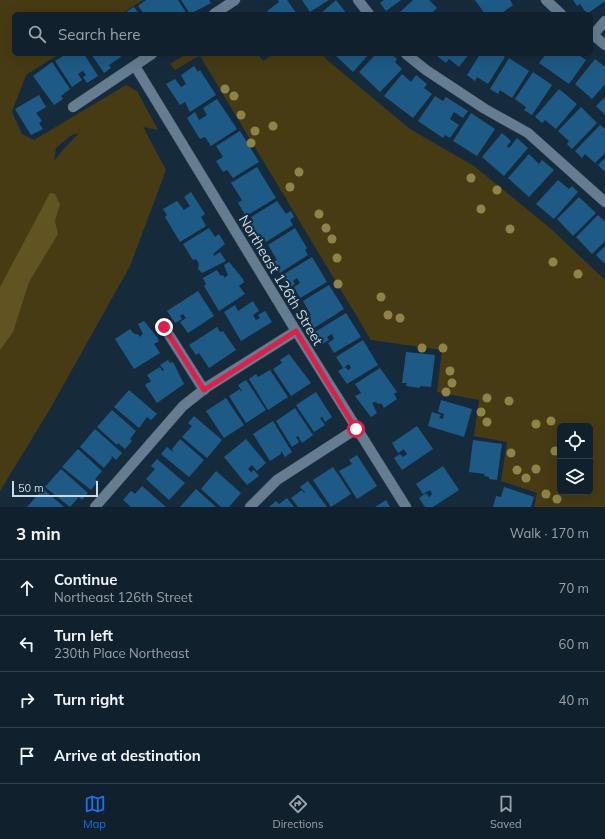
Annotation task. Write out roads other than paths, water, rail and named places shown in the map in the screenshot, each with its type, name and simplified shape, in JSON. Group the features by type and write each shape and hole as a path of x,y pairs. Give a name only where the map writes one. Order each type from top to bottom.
{"street":[{"path":"217,12 235,0"},
{"path":"358,0 367,12"},
{"path":"546,0 559,12"},
{"path":"593,33 605,21"},
{"path":"593,35 605,45"},
{"path":"73,106 149,56"},
{"path":"409,56 485,109 528,133 605,202"},
{"name":"Northeast 126th Street","path":"135,66 356,429 406,507"},
{"path":"164,327 204,390"},
{"path":"95,507 183,406 204,390 296,331"},
{"path":"250,507 277,480 356,429"}]}
